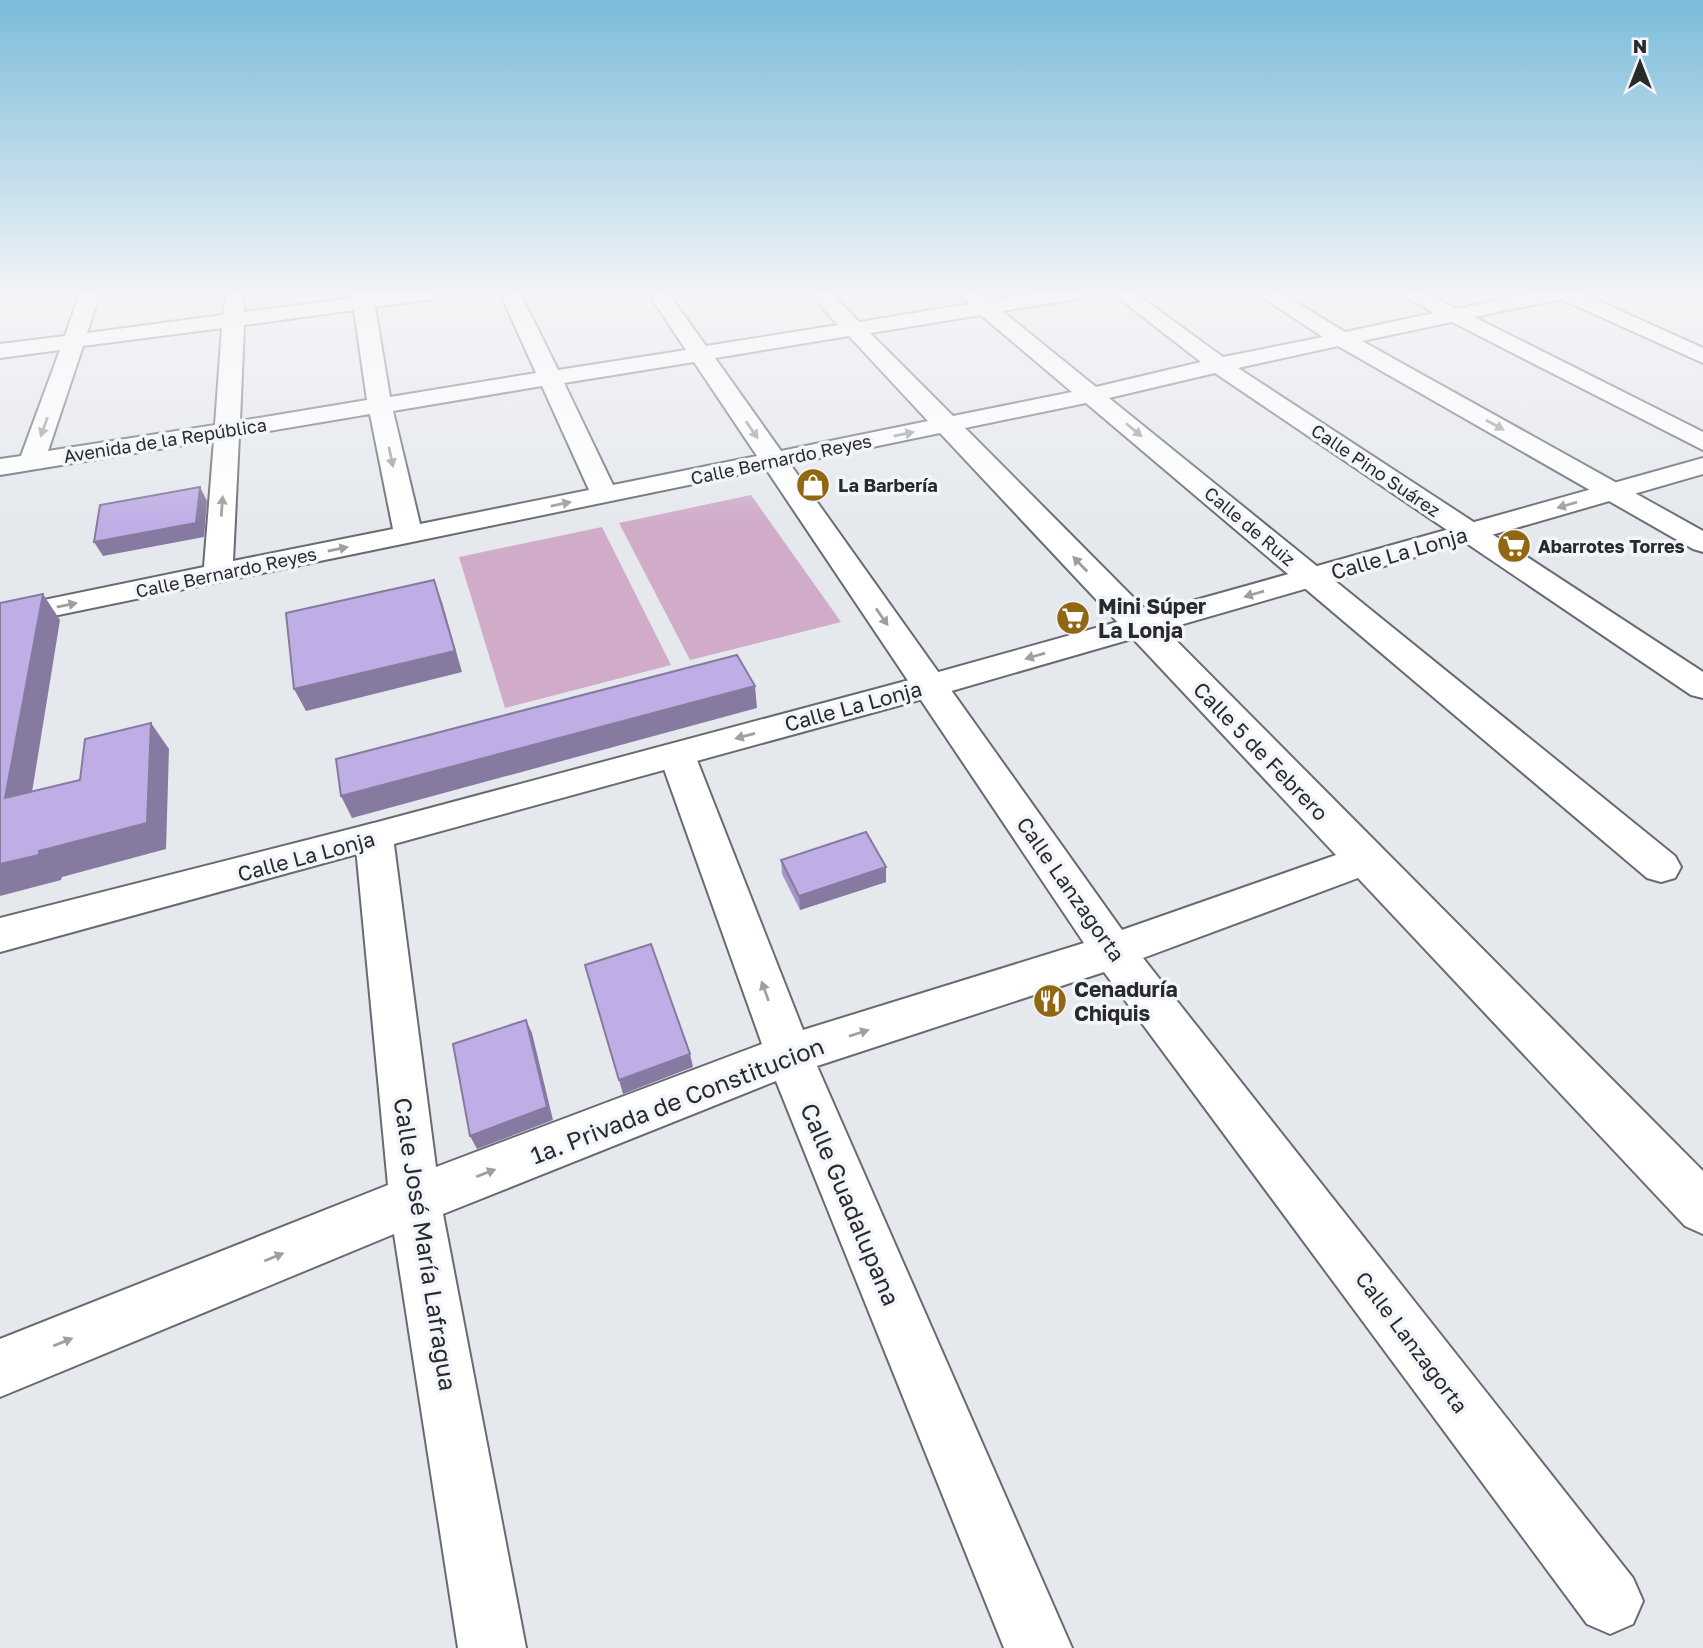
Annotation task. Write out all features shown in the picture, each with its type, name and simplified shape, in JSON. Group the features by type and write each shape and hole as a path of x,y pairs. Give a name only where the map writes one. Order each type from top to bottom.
{"street":[{"path":"32,462 65,370"},
{"path":"218,574 231,370"},
{"path":"374,370 408,535"},
{"path":"545,370 605,495"},
{"name":"Avenida de la República","path":"0,467 600,370"},
{"name":"Calle Lanzagorta","path":"711,370 1113,951 1610,1601"},
{"name":"Calle 5 de Febrero","path":"893,370 1703,1208"},
{"name":"Calle de Ruiz","path":"1061,370 1661,867"},
{"name":"Calle Bernardo Reyes","path":"0,618 1092,395 1198,370"},
{"name":"Calle Pino Suárez","path":"1226,370 1703,687"},
{"path":"1397,370 1703,543"},
{"path":"1562,370 1703,442"},
{"name":"Calle La Lonja","path":"0,935 374,837 929,686 1703,466"},
{"name":"Calle Guadalupana","path":"677,755 789,1055 1038,1648"},
{"name":"Calle José María Lafragua","path":"374,837 415,1200 492,1648"},
{"name":"1a. Privada de Constitucion","path":"0,1368 415,1200 789,1055 1113,951 1365,860"}],"shaded area":[{"path":"751,495 841,622 690,660 619,523"},
{"path":"602,527 671,665 505,708 459,557"}],"building":[{"path":"200,487 196,523 94,542 100,505"},
{"path":"434,580 455,651 294,689 286,613"},
{"path":"43,594 5,798 80,780 85,739 151,723 147,823 0,864 0,603"},
{"path":"737,655 755,686 341,796 336,759"},
{"path":"866,832 886,867 799,896 781,860"},
{"path":"651,944 690,1054 619,1080 585,965"},
{"path":"526,1020 547,1107 470,1136 453,1044"}],"place":[{"name":"La Barbería","path":"813,485"},
{"name":"Abarrotes Torres","path":"1514,546"},
{"name":"Mini Súper La Lonja","path":"1073,618"},
{"name":"Cenaduría Chiquis","path":"1050,1001"}]}
